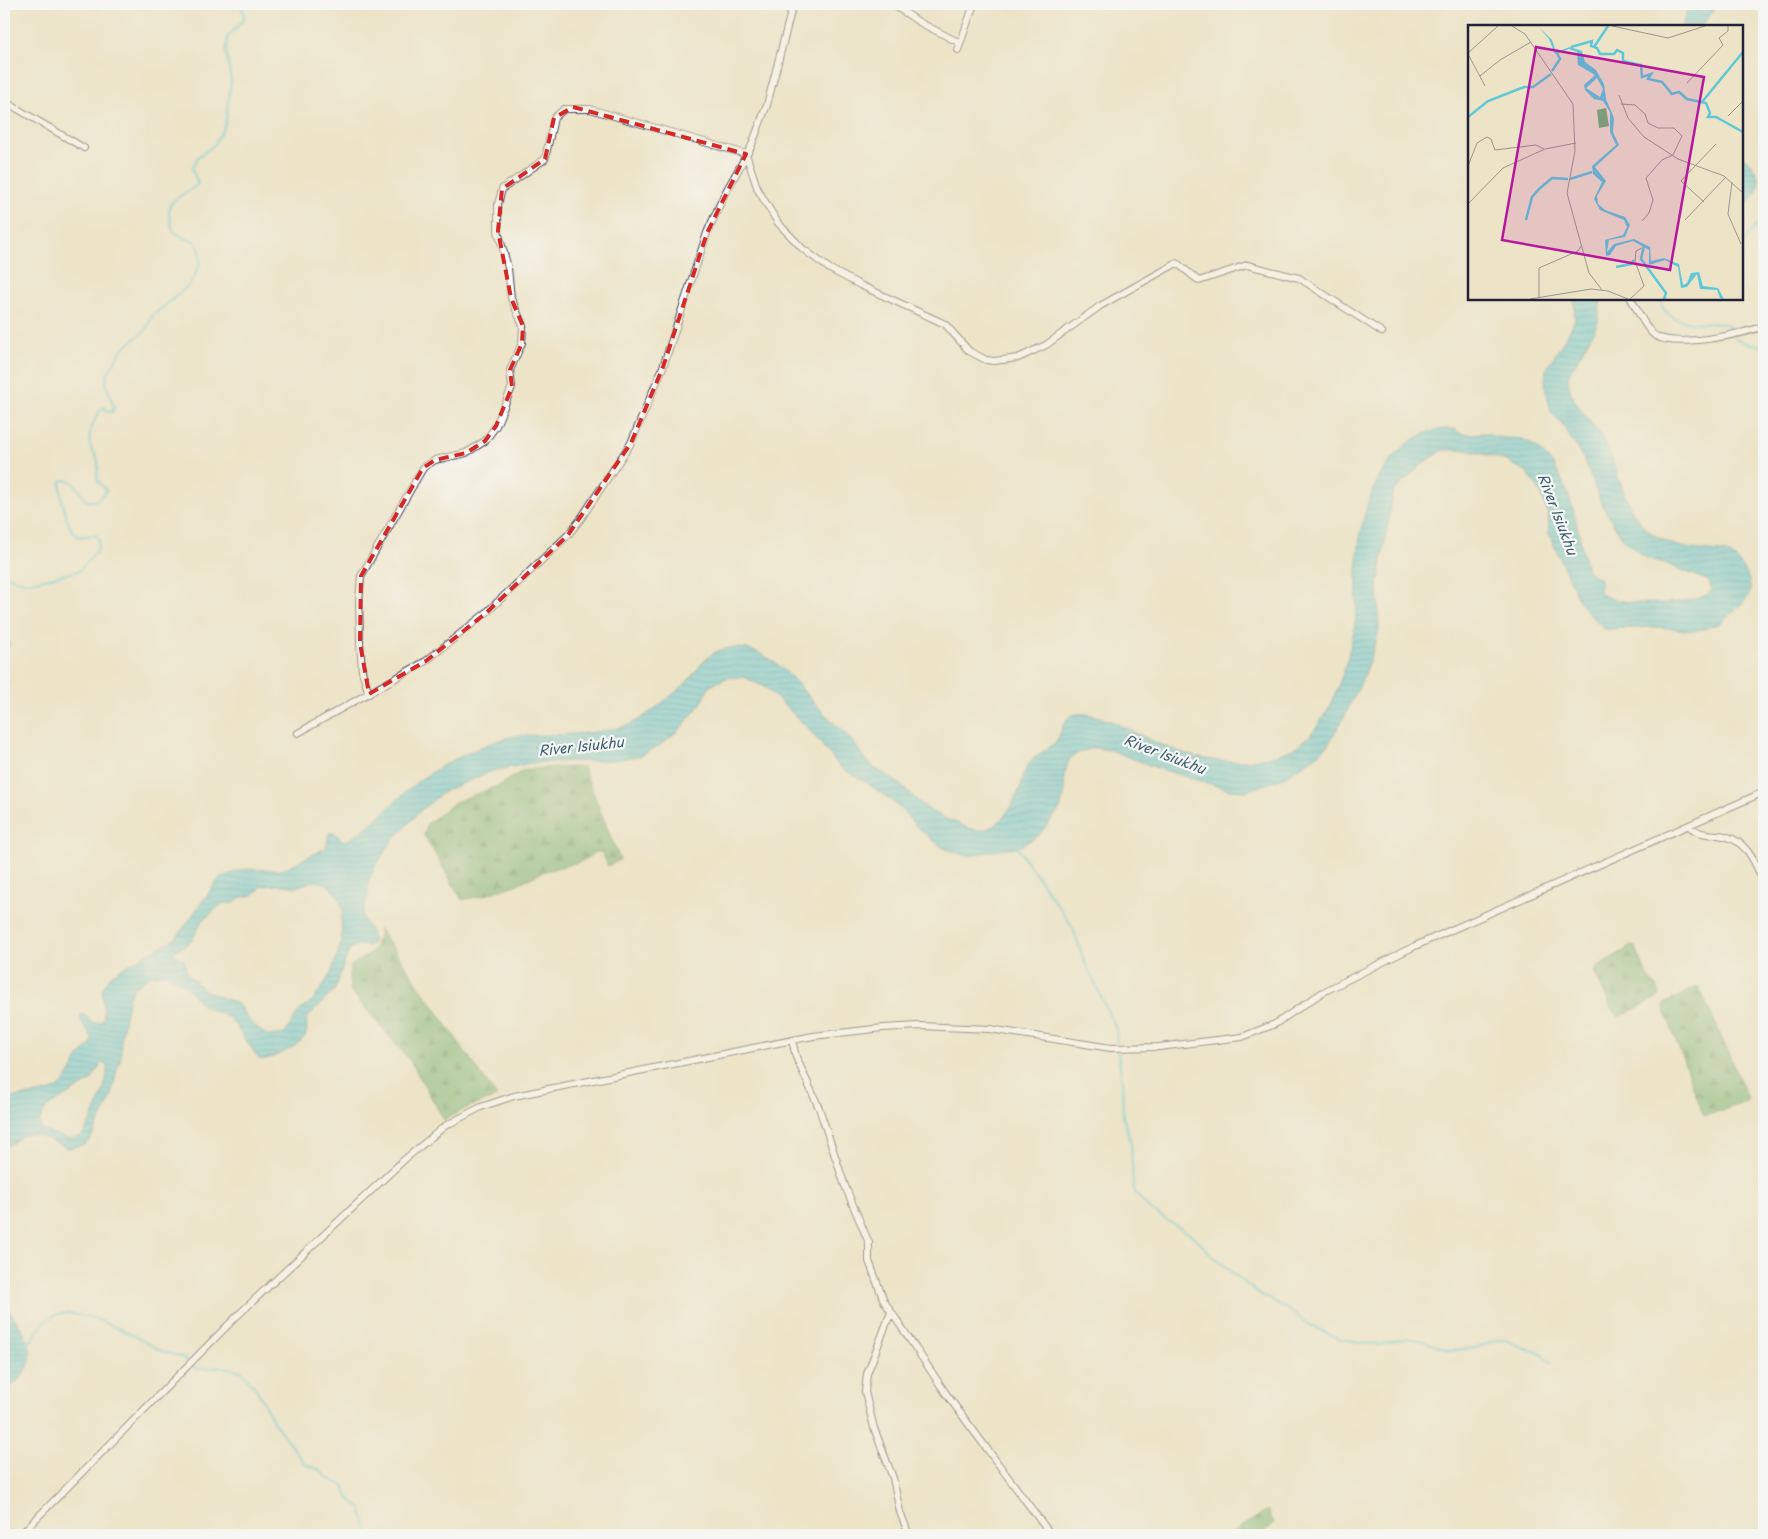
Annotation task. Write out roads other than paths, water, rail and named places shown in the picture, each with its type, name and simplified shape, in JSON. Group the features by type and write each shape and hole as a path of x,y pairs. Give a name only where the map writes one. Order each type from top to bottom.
{"street":[{"path":"298,732 426,661 486,614 568,536 580,520 631,443 663,367 707,233 724,195 746,154 767,106 793,4"},
{"path":"892,4 959,46 974,4"},
{"path":"4,101 84,148"},
{"path":"369,694 363,676 360,643 359,601 364,568 423,468 435,460 466,453 485,441 496,426 512,387 510,370 522,343 523,326 511,298 508,268 498,231 498,204 502,189 545,159 554,118 564,109 573,107 602,112 746,154 750,160 753,179 768,207 778,223 803,249 830,269 860,285 945,324 969,352 986,360 1018,358 1046,346 1100,306 1177,263 1199,281 1246,265 1299,278 1382,332"},
{"path":"1632,300 1654,335 1665,339 1709,338 1741,333 1764,326"},
{"path":"20,1535 237,1316 405,1159 445,1126 482,1107 514,1096 792,1040 858,1030 918,1026 990,1029 1111,1048 1159,1047 1242,1037 1276,1024 1323,992 1415,946 1764,792"},
{"path":"1689,826 1702,833 1722,835 1741,843 1764,883"},
{"path":"792,1040 796,1057 819,1108 845,1186 869,1243 871,1266 890,1312 947,1395 1050,1535"},
{"path":"890,1312 867,1374 865,1392 874,1428 893,1478 900,1512 909,1535"}],"water":[{"path":"1689,4 1718,4 1703,25 1682,25"},
{"path":"1743,156 1754,169 1759,182 1749,202 1743,208"},
{"name":"River Isiukhu","path":"1574,300 1601,300 1598,321 1569,374 1569,383 1575,400 1603,439 1632,511 1639,521 1648,530 1669,543 1698,550 1726,553 1743,568 1749,580 1750,592 1748,597 1721,623 1692,631 1660,627 1605,629 1586,611 1579,601 1549,534 1548,515 1541,493 1527,473 1509,462 1492,456 1465,450 1443,450 1421,465 1393,492 1378,585 1379,631 1365,674 1342,721 1327,746 1317,756 1279,780 1246,791 1230,790 1157,768 1110,750 1093,748 1076,754 1069,760 1064,775 1065,792 1060,809 1039,835 1021,846 968,856 943,848 918,828 897,805 867,783 841,768 807,727 766,688 744,677 726,678 709,687 703,701 681,728 662,744 640,756 613,760 531,763 489,772 445,791 421,810 393,840 375,866 369,880 368,895 362,916 371,932 373,943 369,946 358,944 349,950 334,991 307,1018 306,1034 293,1047 271,1058 259,1059 230,1018 204,1007 186,986 167,974 150,975 134,988 129,996 121,1040 121,1057 112,1097 86,1144 68,1148 38,1135 25,1134 4,1149 4,1100 47,1092 58,1088 62,1084 78,1058 92,1043 92,1038 80,1019 81,1014 86,1016 92,1023 102,1022 104,1018 102,989 112,974 176,938 220,877 244,869 281,870 326,848 329,833 335,833 343,841 349,840 367,827 416,783 436,770 488,744 515,736 591,732 614,729 633,723 652,711 683,686 711,655 727,648 751,650 774,662 794,680 848,737 871,765 897,782 923,805 937,814 966,827 979,830 994,826 1005,815 1017,795 1027,767 1035,757 1056,741 1065,721 1071,715 1092,715 1178,751 1213,760 1231,761 1268,757 1287,751 1301,743 1325,715 1334,697 1347,659 1356,617 1357,571 1362,525 1371,495 1385,468 1400,450 1412,440 1425,433 1453,429 1465,434 1487,433 1504,438 1519,439 1532,444 1556,469 1564,485 1575,518 1587,570 1599,578 1599,592 1607,597 1621,601 1657,603 1692,600 1705,596 1712,590 1709,581 1646,558 1622,538 1603,507 1583,458 1562,424 1551,412 1545,385 1546,370 1575,319","holes":["313,881 326,883 339,897 343,912 341,917 342,941 331,973 312,1001 298,1012 285,1034 268,1036 250,1022 238,1004 204,990 187,973 184,960 173,952 191,942 202,921 223,903 234,903 239,898 253,895 263,886 281,885 297,887","101,1063 106,1064 107,1071 103,1090 82,1136 68,1139 41,1129 39,1122 46,1108 92,1080"]},
{"path":"4,1304 27,1339 30,1359 27,1370 18,1381 4,1392 4,1366 9,1353 4,1331"}],"waterway":[{"path":"4,575 23,582 31,582 79,571 97,551 99,540 97,536 78,536 70,527 63,502 61,481 66,480 73,483 86,501 95,501 106,490 97,477 98,460 91,448 89,438 91,428 100,410 105,407 107,412 112,412 114,407 106,384 108,373 122,349 146,330 152,316 187,287 200,263 200,250 194,241 184,238 173,231 169,215 170,205 176,198 192,189 198,183 192,169 198,157 214,145 225,125 231,81 226,51 228,36 244,20 244,12 240,4"},
{"path":"1743,244 1754,228 1764,220"},
{"path":"1660,300 1663,308 1669,315 1678,319 1687,322 1726,324 1731,329"},
{"path":"1735,338 1749,344 1764,346"},
{"path":"4,617 9,645 4,654"},
{"path":"4,673 8,683 4,694"},
{"path":"1016,846 1072,926 1084,960 1116,1029 1117,1043"},
{"path":"1118,1053 1122,1080 1123,1117 1131,1143 1135,1192 1149,1209 1196,1238 1210,1254 1256,1292 1289,1310 1309,1325 1340,1339 1378,1345 1407,1338 1424,1341 1450,1351 1475,1348 1498,1340 1508,1340 1525,1349 1538,1352 1551,1362"},
{"path":"28,1345 44,1322 57,1314 66,1313 94,1318 133,1335 161,1351 182,1357 187,1361"},
{"path":"193,1366 198,1369 222,1367 241,1371 257,1390 273,1421 305,1464 320,1470 328,1478 344,1486 349,1499 361,1508 369,1535"}]}
